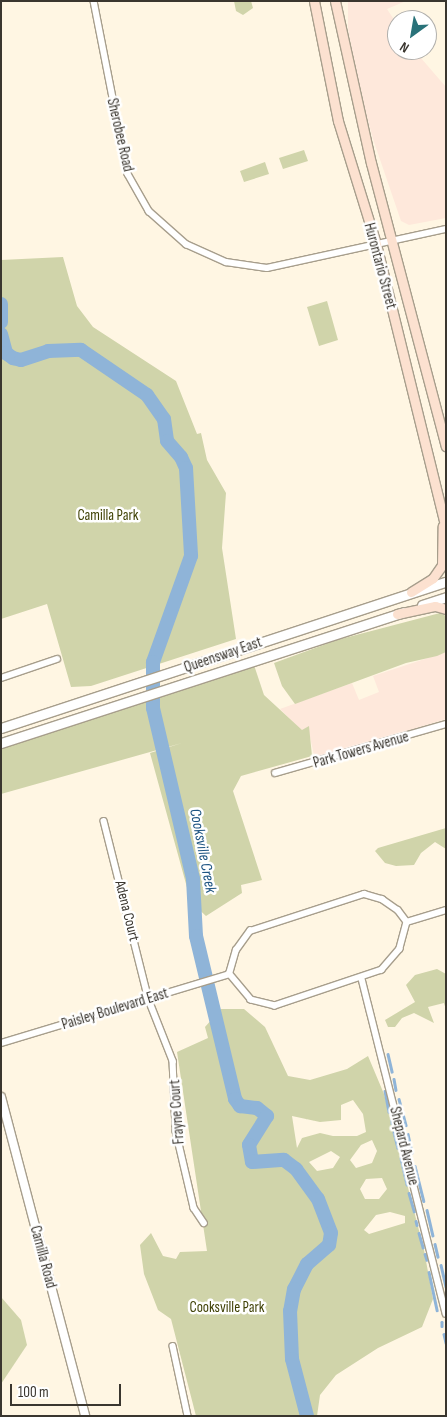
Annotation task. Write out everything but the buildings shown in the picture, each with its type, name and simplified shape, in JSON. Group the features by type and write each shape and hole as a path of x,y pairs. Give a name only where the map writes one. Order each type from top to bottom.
{"main road":[{"name":"Hurontario Street","path":"314,1 338,121 376,244 446,530"},
{"name":"Hurontario Street","path":"335,1 392,241 446,446"},
{"path":"411,592 433,578 442,565 443,521"},
{"name":"Queensway East","path":"1,728 128,688 411,592 446,582"},
{"name":"Queensway East","path":"1,743 446,597"},
{"path":"397,614 435,606 446,609"}],"street":[{"name":"Sherobee Road","path":"94,1 126,167 149,211 186,244 213,258 257,268 308,261 446,229"},
{"path":"1,678 57,659"},
{"name":"Park Towers Avenue","path":"276,773 446,724"},
{"name":"Adena Court","path":"104,821 149,1000"},
{"path":"355,895 382,899 398,910 407,922 394,960 382,970 362,979 285,1004 269,1006 251,1000 229,974 236,950 250,932 355,895"},
{"path":"407,922 446,910"},
{"name":"Paisley Boulevard East","path":"1,1043 149,1000 229,974"},
{"name":"Shepard Avenue","path":"362,979 446,1314"},
{"name":"Frayne Court","path":"149,1000 173,1061 176,1131 194,1208 204,1223"},
{"name":"Camilla Road","path":"1,1097 84,1416"},
{"path":"173,1346 188,1416"}],"shaded area":[{"path":"348,1 406,1 387,9 387,60 423,60 446,87 446,218 409,225 401,221 373,139 357,79 348,28"},
{"path":"446,652 446,719 318,758 314,755 308,728 302,731 280,709 352,683 359,700 379,692 373,676"}],"green space":[{"path":"234,1 251,1 253,8 243,15 236,11"},
{"path":"304,150 308,161 283,169 279,158"},
{"path":"265,162 269,174 244,182 240,171"},
{"name":"Camilla Park","path":"63,257 77,306 93,327 176,381 197,434 201,433 207,460 226,493 222,548 236,639 91,686 71,687 47,604 1,619 1,260"},
{"path":"327,301 338,340 319,346 307,307"},
{"path":"440,613 446,616 446,652 406,663 295,704 282,686 274,663 337,640"},
{"path":"254,665 264,695 302,730 309,726 312,756 241,776 233,791 262,880 241,885 242,893 206,916 191,902 150,753 182,743 1,794 1,746"},
{"path":"446,828 446,849 435,842 421,853 414,865 396,866 385,863 375,851 378,848"},
{"path":"437,969 446,974 446,1010 444,1003 428,1007 434,1023 414,1013 402,1018 395,1027 388,1027 385,1020 415,1002 406,985 415,975"},
{"name":"Cooksville Park","path":"221,1009 244,1009 265,1027 288,1076 310,1080 347,1069 368,1056 384,1094 424,1250 433,1299 422,1327 378,1348 336,1375 320,1395 317,1416 196,1416 171,1319 158,1310 144,1274 140,1245 151,1233 163,1256 176,1259 180,1252 207,1251 177,1052 208,1038 205,1027","holes":["353,1100 363,1114 366,1132 357,1136 333,1136 320,1133 302,1138 297,1148 292,1116 320,1122 341,1120 341,1105","372,1140 377,1151 372,1163 356,1168 350,1160 361,1145","331,1151 340,1157 333,1168 317,1171 309,1162","382,1178 387,1189 379,1199 365,1199 360,1189 366,1179","390,1212 405,1216 405,1223 369,1234 364,1230 376,1215"]},
{"path":"1,1297 21,1320 27,1345 1,1384"}],"waterway":[{"name":"Cooksville Creek","path":"1,304 1,322"},
{"name":"Cooksville Creek","path":"1,334 6,353 13,358 21,360 48,351 81,350 147,395 164,419 167,441 181,457 186,468 191,556 153,662 153,708 193,879 196,936 235,1099 240,1106 257,1108 267,1116 249,1145 252,1162 284,1160 296,1169 318,1199 331,1233 329,1245 307,1264 294,1289 290,1311 292,1359 307,1416"},
{"path":"388,1054 392,1072"},
{"path":"394,1079 396,1090"},
{"path":"385,1091 389,1112"},
{"path":"399,1099 406,1125"},
{"path":"394,1132 398,1148"},
{"path":"408,1134 412,1153"},
{"path":"401,1158 407,1184"},
{"path":"415,1166 424,1201"},
{"path":"409,1193 414,1211"},
{"path":"427,1210 433,1235"},
{"path":"416,1221 417,1225"},
{"path":"419,1233 423,1247"},
{"path":"435,1244 438,1257"},
{"path":"425,1254 427,1260"},
{"path":"441,1265 446,1286"},
{"path":"429,1272 437,1310"},
{"path":"444,1334 446,1343"}]}
